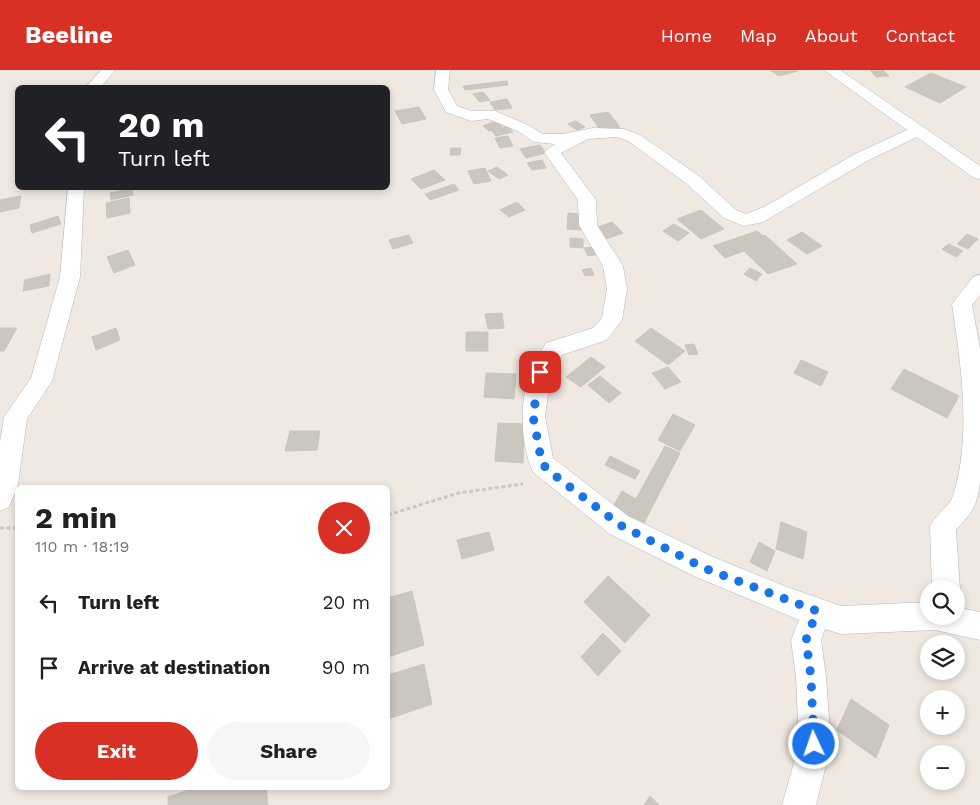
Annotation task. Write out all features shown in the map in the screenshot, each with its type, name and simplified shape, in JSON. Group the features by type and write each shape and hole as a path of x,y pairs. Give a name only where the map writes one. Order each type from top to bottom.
{"street":[{"path":"95,85 108,70"},
{"path":"443,70 441,90 451,109 471,116 490,114 523,128 540,139 562,139 582,135 619,132 634,138 693,180 730,214 744,220 757,218 770,212 860,157 888,142 918,131"},
{"path":"831,70 980,174"},
{"path":"582,135 552,152 587,200 588,225 613,266 617,289 612,320 600,334 554,349 540,372 533,416 542,464 620,525 704,568 841,620 920,617"},
{"path":"0,499 5,485 16,417 41,381 70,277 76,190"},
{"path":"946,580 943,526 964,503 975,440 970,359 962,304 980,282"},
{"path":"799,805 814,744 811,677 806,640 817,611"},
{"path":"965,623 980,626"}],"path":[{"path":"390,514 458,493 558,478"},
{"path":"0,528 15,528"}],"building":[{"path":"770,70 796,70 798,71 779,76"},
{"path":"870,70 883,70 889,76 876,77"},
{"path":"931,73 966,87 940,103 905,87"},
{"path":"507,81 508,85 465,90 463,86"},
{"path":"483,92 490,100 480,102 473,94"},
{"path":"507,99 512,108 495,110 490,102"},
{"path":"419,107 426,119 402,124 395,111"},
{"path":"608,112 620,127 600,130 590,115"},
{"path":"496,121 502,126 489,131 483,126"},
{"path":"576,121 585,127 577,130 568,124"},
{"path":"508,126 513,132 496,136 491,130"},
{"path":"508,136 513,146 500,148 495,138"},
{"path":"540,145 546,153 526,158 520,149"},
{"path":"451,148 461,148 460,155 450,155"},
{"path":"542,160 546,168 532,170 527,163"},
{"path":"497,167 508,175 499,179 488,171"},
{"path":"485,168 491,181 474,184 468,171"},
{"path":"434,170 445,180 421,189 411,179"},
{"path":"454,184 459,190 430,200 425,194"},
{"path":"132,190 133,195 111,200 110,193"},
{"path":"21,196 19,208 0,212 0,200"},
{"path":"129,198 130,213 107,218 106,203"},
{"path":"517,202 525,210 509,217 500,210"},
{"path":"701,210 724,229 701,239 677,219"},
{"path":"568,213 580,214 581,230 567,229"},
{"path":"58,216 61,224 32,233 30,225"},
{"path":"612,222 623,233 606,239 595,228"},
{"path":"674,224 689,233 678,241 663,231"},
{"path":"757,231 763,236 765,235 797,264 768,274 744,251 725,258 713,246"},
{"path":"802,232 822,246 807,254 787,240"},
{"path":"967,234 978,239 968,249 957,244"},
{"path":"409,235 413,243 393,249 389,240"},
{"path":"570,238 583,239 583,248 570,247"},
{"path":"949,244 963,251 956,257 942,249"},
{"path":"595,247 599,254 588,256 584,248"},
{"path":"128,250 135,265 114,273 107,257"},
{"path":"591,268 594,275 585,276 582,270"},
{"path":"750,268 762,274 756,281 744,274"},
{"path":"50,274 49,286 23,291 25,280"},
{"path":"502,313 504,328 488,329 485,314"},
{"path":"0,328 17,328 4,351 0,351"},
{"path":"116,328 120,340 96,350 92,337"},
{"path":"651,328 685,351 668,365 635,341"},
{"path":"466,332 488,332 488,351 466,351"},
{"path":"694,344 698,354 689,355 685,345"},
{"path":"591,357 605,367 581,387 566,377"},
{"path":"801,360 828,372 821,386 794,373"},
{"path":"668,367 681,382 665,389 652,373"},
{"path":"904,369 959,396 947,418 891,389"},
{"path":"486,373 516,374 514,399 484,397"},
{"path":"600,376 621,393 609,403 588,385"},
{"path":"673,414 695,425 680,451 658,440"},
{"path":"498,423 524,424 523,463 495,461"},
{"path":"290,431 320,431 317,450 285,451"},
{"path":"665,446 680,453 643,525 612,508 622,491 636,499"},
{"path":"610,456 640,471 635,479 605,465"},
{"path":"781,522 807,532 803,559 776,549"},
{"path":"489,532 494,550 462,559 457,540"},
{"path":"759,542 775,551 767,571 750,562"},
{"path":"608,576 650,615 625,643 584,602"},
{"path":"412,591 424,645 390,656 390,597"},
{"path":"603,633 621,651 598,676 581,657"},
{"path":"424,664 432,704 390,718 390,674"},
{"path":"851,699 889,725 876,758 837,730"},
{"path":"188,790 266,790 268,805 168,805 168,797"},
{"path":"650,796 659,805 644,805"}],"route":[{"path":"540,372 533,416 542,464 558,478 620,525 704,568 817,611 806,640 811,677 814,744"}]}
